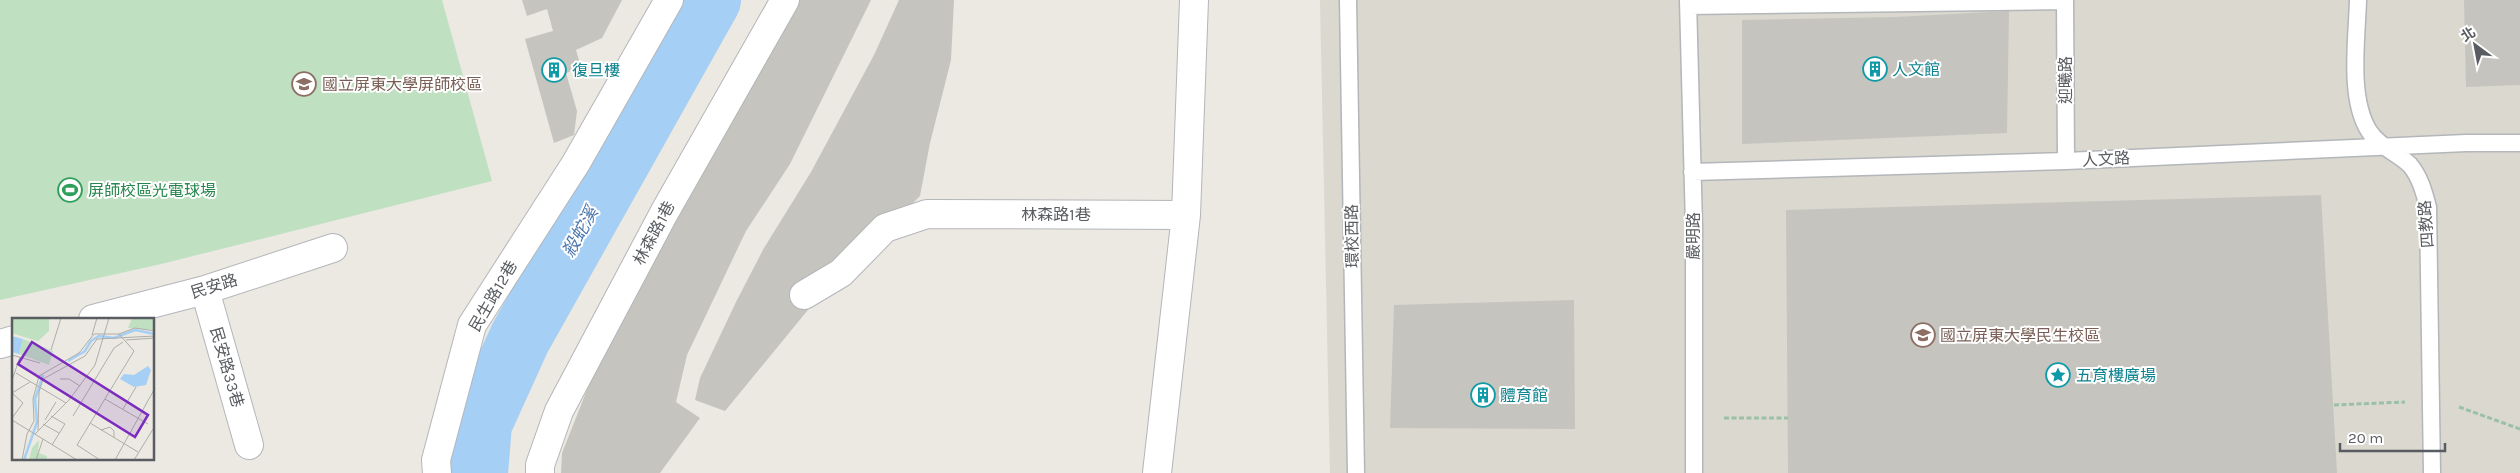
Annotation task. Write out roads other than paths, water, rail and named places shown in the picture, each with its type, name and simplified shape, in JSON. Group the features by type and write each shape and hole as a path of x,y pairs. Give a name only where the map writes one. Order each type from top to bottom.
{"street":[{"name":"民生路12巷","path":"437,473 436,460 472,326 576,163 669,0"},
{"name":"林森路1巷","path":"540,473 540,465 559,411 664,213 785,0"},
{"path":"1157,473 1186,215 1194,0"},
{"name":"林森路1巷","path":"804,295 841,273 884,228 927,214 1186,215"},
{"name":"民安路","path":"97,318 205,290 333,248"},
{"name":"民安路33巷","path":"205,290 249,445"}],"lane":[{"name":"環校西路","path":"1348,0 1356,473"},
{"name":"四教路","path":"2358,0 2358,97 2361,113 2369,132 2383,147 2409,165 2423,188 2428,207 2432,473"},
{"path":"1688,3 2065,1"},
{"name":"迎曦路","path":"2065,1 2066,161"},
{"name":"嚴明路","path":"1688,3 1692,172 1694,473"},
{"name":"人文路","path":"1692,172 2066,161 2520,143"}],"waterway":[{"name":"殺蛇溪","path":"477,473 481,424 520,338 710,0"}],"place":[{"name":"人文館","path":"1875,69"},
{"name":"復旦樓","path":"554,70"},
{"name":"國立屏東大學屏師校區","path":"304,84"},
{"name":"屏師校區光電球場","path":"70,190"},
{"name":"國立屏東大學民生校區","path":"1923,335"},
{"name":"五育樓廣場","path":"2058,375"},
{"name":"體育館","path":"1483,395"}]}
